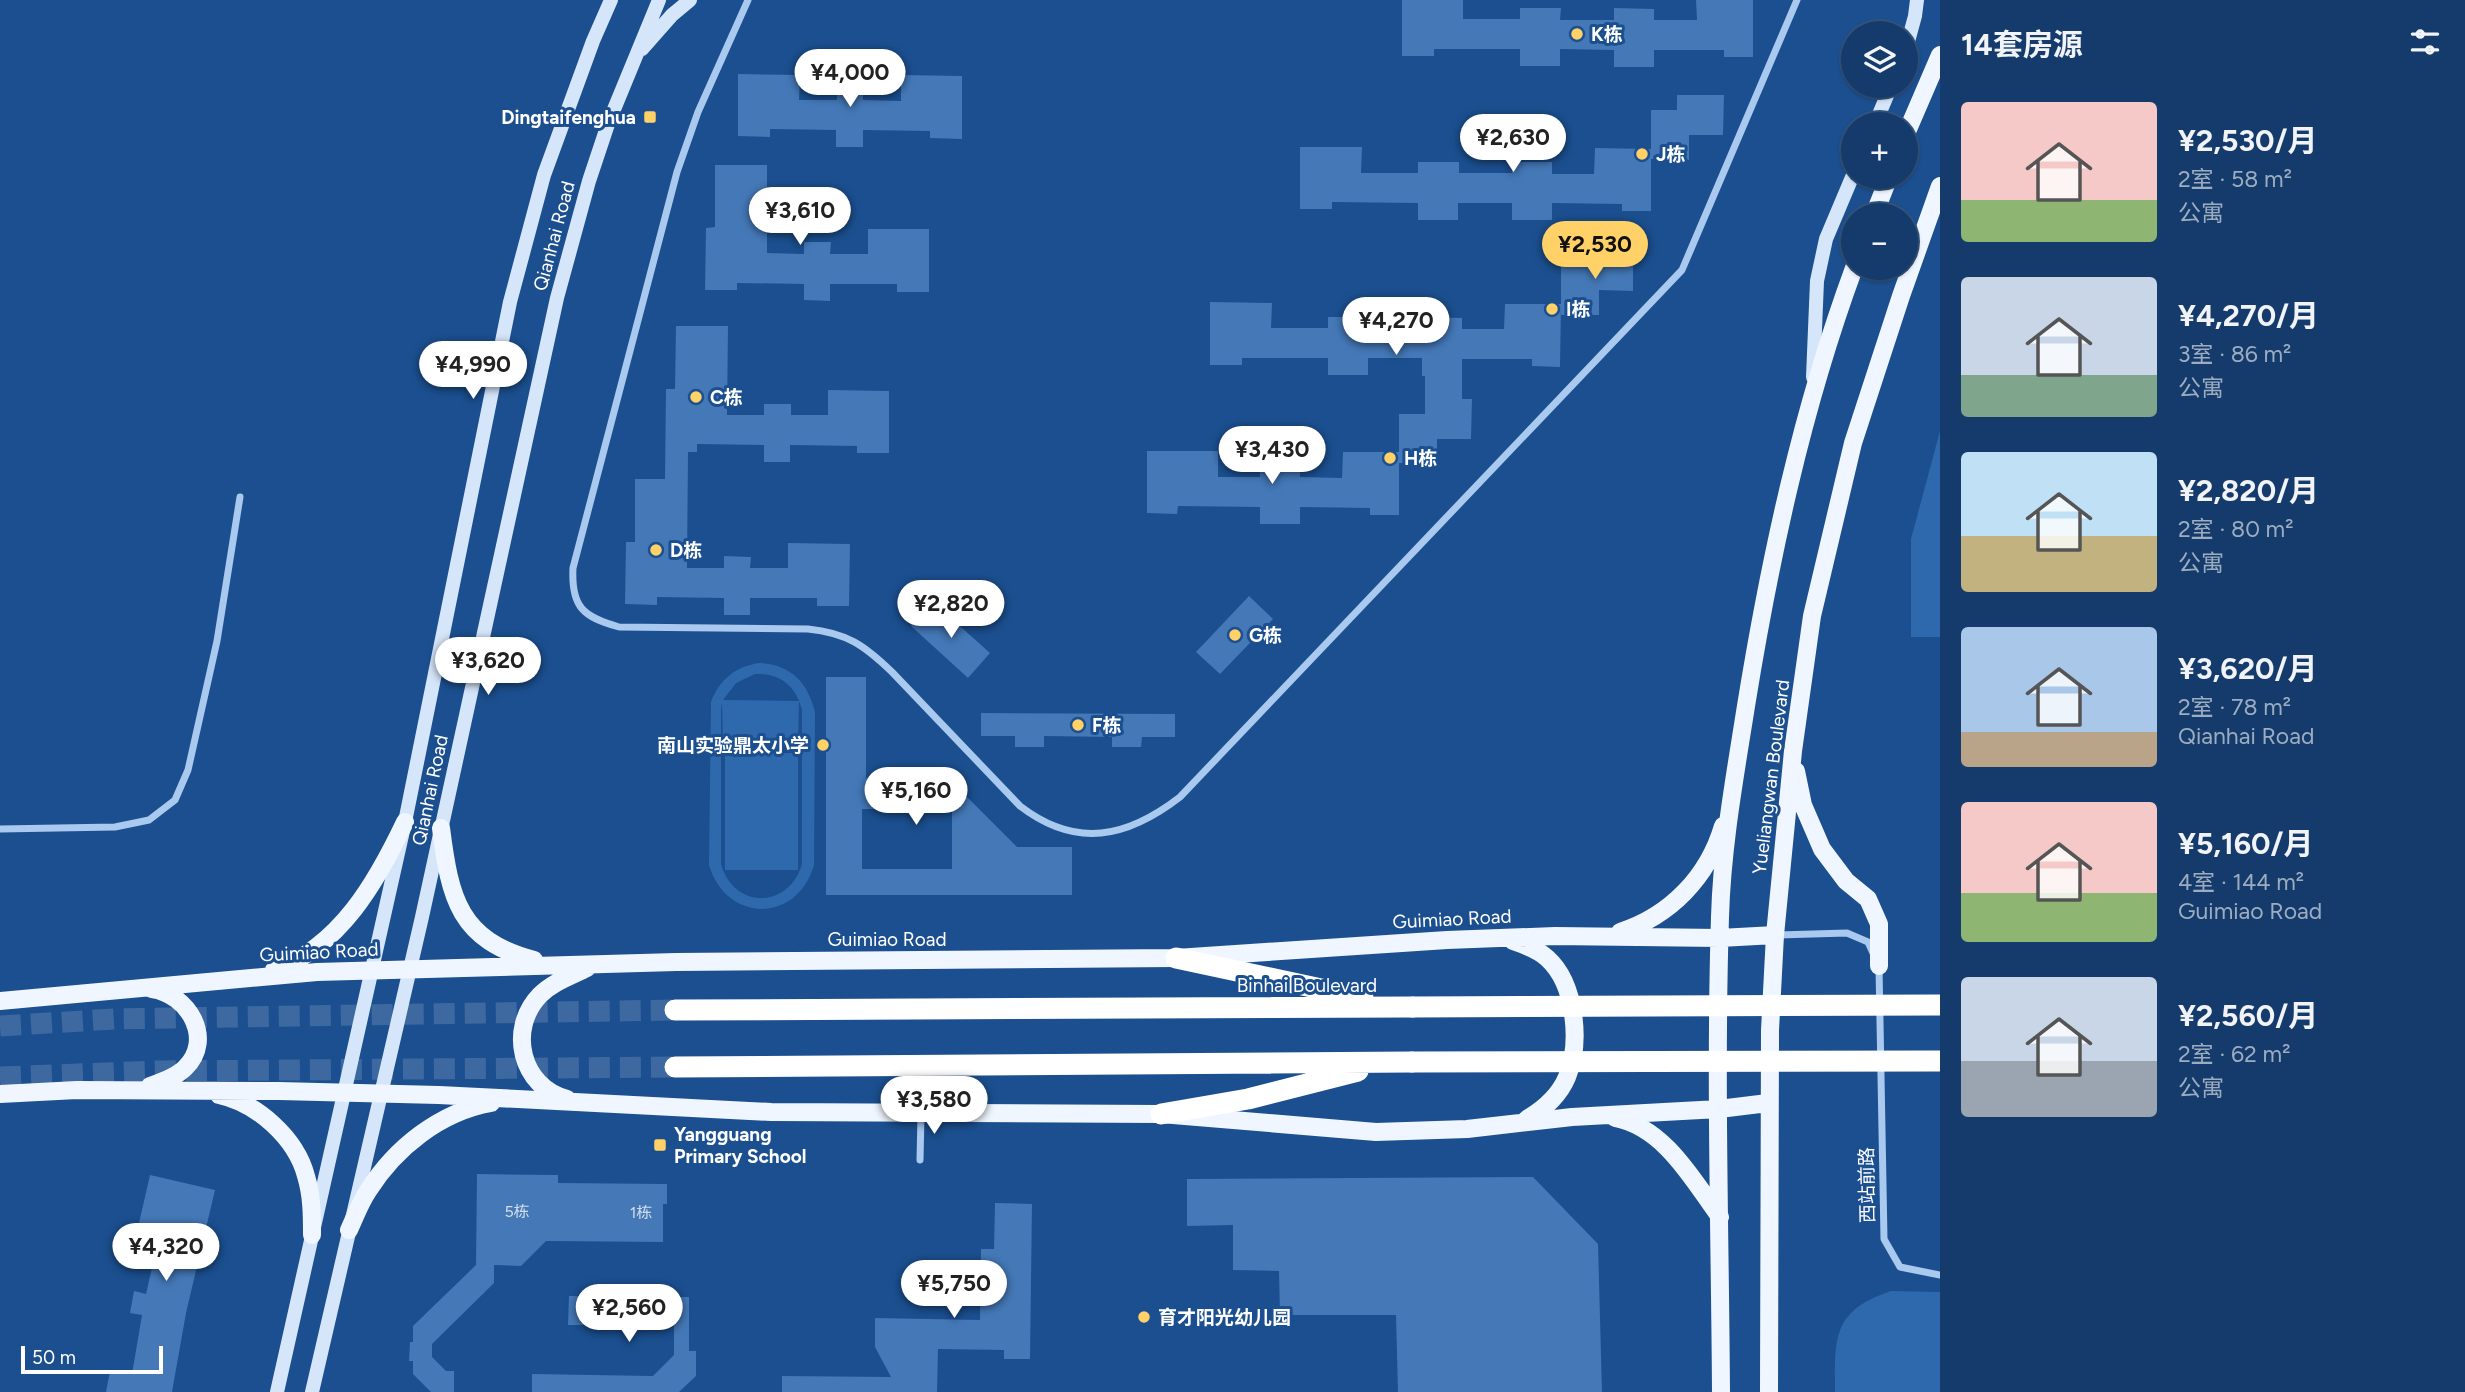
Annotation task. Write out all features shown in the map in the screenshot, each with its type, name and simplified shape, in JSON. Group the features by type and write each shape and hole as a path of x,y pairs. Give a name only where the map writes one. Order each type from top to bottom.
{"highway":[{"path":"1175,958 1413,1007"},
{"name":"Binhai Boulevard","path":"675,1010 1940,1005"},
{"path":"675,1067 1940,1061"},
{"path":"1161,1114 1248,1099 1363,1070 1412,1062"}],"main road":[{"name":"Qianhai Road","path":"277,1392 405,822 513,291 544,175 588,54 611,0"},
{"name":"Qianhai Road","path":"312,1392 442,828 557,298 589,181 634,58 659,0"},
{"path":"634,58 672,15 691,0"},
{"path":"1914,21 1917,0"},
{"path":"1915,112 1940,55"},
{"name":"Yueliangwan Boulevard","path":"1769,1392 1768,1103 1775,935 1793,751 1812,616 1853,443 1940,186"},
{"path":"1813,396 1817,281 1826,239 1847,189"},
{"name":"Yueliangwan Boulevard","path":"1721,1392 1720,915 1731,800 1768,582 1813,396 1850,280"},
{"path":"1793,751 1803,805 1822,849 1846,881 1868,899 1879,924 1879,966"},
{"path":"1590,937 1618,933 1639,926 1681,897 1708,862 1719,839 1731,800"},
{"path":"254,976 302,957 334,931 365,894 387,860 405,822"},
{"path":"442,828 444,854 455,897 469,924 496,947 514,955 565,966"},
{"name":"Guimiao Road","path":"0,1002 254,976 373,969 676,961 1175,958 1504,937 1720,938 1775,935"},
{"path":"1504,937 1527,946 1548,959 1561,977 1570,999 1573,1025 1573,1051 1568,1076 1558,1094 1542,1111 1521,1122"},
{"path":"586,1104 559,1097 540,1085 529,1072 521,1041 528,1010 541,994 561,980 593,965"},
{"path":"135,988 157,990 174,997 188,1008 196,1022 198,1036 196,1053 184,1069 161,1082 136,1090"},
{"path":"0,1094 136,1090 381,1093 771,1112 1161,1114 1376,1132 1424,1132 1768,1103"},
{"path":"198,1090 229,1097 256,1110 276,1127 306,1173 311,1198 312,1235"},
{"path":"349,1230 367,1193 388,1164 411,1142 436,1124 463,1111 488,1104 523,1100"},
{"path":"1601,1115 1627,1120 1649,1132 1690,1175 1720,1217"}],"street":[{"path":"748,0 698,112 677,172 573,568 572,588 582,611 597,621 620,627 808,629 833,632 853,641 874,655 892,672 1020,806 1039,820 1065,831 1089,834 1115,833 1139,824 1160,813 1180,797 1682,270 1797,0"},
{"path":"0,830 115,827 149,820 175,800 188,769 217,641 240,497"},
{"path":"1775,935 1847,933 1868,942 1879,966"},
{"name":"西站前路","path":"1879,966 1884,1239 1900,1267 1940,1275"},
{"path":"920,1160 921,1112"}],"shaded area":[{"path":"1940,431 1940,637 1911,637 1911,539"},
{"path":"759,663 788,671 808,692 815,712 814,865 805,884 793,898 778,906 762,909 745,906 730,898 718,884 709,865 711,702 729,675","holes":["755,674 772,676 786,683 799,701 723,700 736,683","722,702 723,742 798,743 799,702 802,710 802,864 795,879 786,889 774,896 749,896 737,890 721,864"]},
{"path":"725,753 798,753 798,870 725,870"},
{"path":"1891,1291 1940,1292 1940,1392 1835,1392 1837,1341 1847,1317 1857,1307"}],"building":[{"name":"K栋","path":"1402,0 1463,0 1463,19 1520,19 1520,8 1561,8 1560,20 1614,20 1614,8 1654,9 1654,20 1697,20 1696,0 1753,0 1753,57 1724,57 1724,50 1654,50 1654,67 1614,67 1614,50 1560,49 1560,66 1520,66 1520,49 1434,49 1434,56 1402,56"},
{"path":"738,74 800,75 799,100 837,100 837,89 863,89 863,100 901,101 901,75 962,76 962,139 930,138 930,131 863,130 863,147 836,147 836,130 770,129 770,137 738,136"},
{"name":"J栋","path":"1677,95 1724,95 1723,135 1689,135 1689,160 1651,159 1651,211 1622,211 1622,204 1552,203 1552,220 1512,220 1512,203 1458,203 1458,220 1418,220 1418,203 1332,202 1332,209 1300,209 1300,147 1362,147 1361,173 1418,173 1418,162 1459,162 1459,173 1512,173 1512,162 1552,162 1552,174 1594,174 1595,148 1651,149 1651,110 1677,110"},
{"path":"715,165 767,165 767,253 804,254 804,242 831,242 830,254 868,254 868,229 929,229 929,292 897,292 897,284 830,284 830,301 804,300 804,284 737,283 737,290 705,290 706,228 715,227"},
{"path":"1587,250 1633,250 1633,291 1599,290 1599,315 1561,315 1561,266 1587,266"},
{"name":"I栋","path":"1210,302 1272,303 1271,328 1328,328 1328,317 1368,317 1369,328 1422,329 1422,317 1462,318 1462,329 1504,329 1505,304 1561,304 1560,367 1532,366 1532,359 1462,359 1462,399 1472,399 1471,439 1437,439 1437,463 1399,463 1399,414 1425,414 1422,358 1368,358 1368,375 1328,375 1328,358 1242,358 1242,365 1210,365"},
{"path":"676,326 728,326 727,415 764,415 764,404 791,404 791,415 828,415 828,390 889,391 889,453 857,453 857,446 790,445 790,462 764,462 764,445 697,444 697,452 688,452 687,568 724,568 724,556 751,557 750,568 788,568 788,543 850,544 849,606 817,606 817,598 750,598 750,615 724,615 724,598 657,597 657,605 625,604 626,542 635,542 635,479 665,479 666,389 675,389"},
{"name":"H栋","path":"1147,451 1218,451 1218,477 1260,477 1260,466 1300,466 1300,477 1342,478 1343,452 1399,452 1399,515 1370,515 1370,508 1300,507 1300,524 1260,524 1260,507 1178,506 1177,514 1147,513"},
{"name":"G栋","path":"1249,596 1273,619 1220,674 1196,652"},
{"path":"933,602 990,653 968,678 911,626"},
{"path":"826,677 866,677 866,778 948,778 1017,847 1072,847 1072,895 826,895","holes":["862,809 952,809 952,869 862,869"]},
{"name":"F栋","path":"981,713 1175,714 1175,737 1142,737 1141,747 1112,747 1112,737 1044,736 1044,747 1015,747 1015,736 981,736"},
{"path":"477,1174 558,1175 558,1183 667,1184 667,1204 663,1204 663,1242 546,1241 521,1266 494,1265 494,1283 432,1344 432,1357 446,1371 454,1371 454,1392 431,1392 413,1374 413,1361 409,1361 413,1326 476,1265"},
{"path":"150,1175 215,1190 186,1313 172,1392 106,1392 110,1371 132,1374 142,1315 130,1313 134,1291 146,1294 161,1228 139,1223"},
{"path":"1533,1177 1598,1244 1602,1392 1398,1392 1396,1315 1280,1315 1279,1271 1233,1270 1233,1225 1187,1226 1187,1179"},
{"path":"995,1203 1032,1204 1030,1359 1004,1359 1004,1350 938,1349 937,1392 782,1392 782,1376 891,1377 875,1347 875,1318 980,1320 981,1249 994,1249"},
{"path":"569,1296 689,1297 689,1351 696,1351 696,1376 679,1392 532,1392 532,1374 653,1376 674,1355 674,1326 568,1325"}],"tunnel":[{"path":"0,1026 114,1019 675,1010"},
{"path":"0,1077 157,1071 675,1067"}],"place":[{"name":"K栋","path":"1577,34"},
{"name":"Dingtaifenghua","path":"650,117"},
{"name":"J栋","path":"1642,154"},
{"name":"I栋","path":"1552,309"},
{"name":"C栋","path":"696,397"},
{"name":"H栋","path":"1390,458"},
{"name":"D栋","path":"656,550"},
{"name":"G栋","path":"1235,635"},
{"name":"F栋","path":"1078,725"},
{"name":"南山实验鼎太小学","path":"823,745"},
{"name":"Yangguang Primary School","path":"660,1145"},
{"name":"育才阳光幼儿园","path":"1144,1317"}]}
